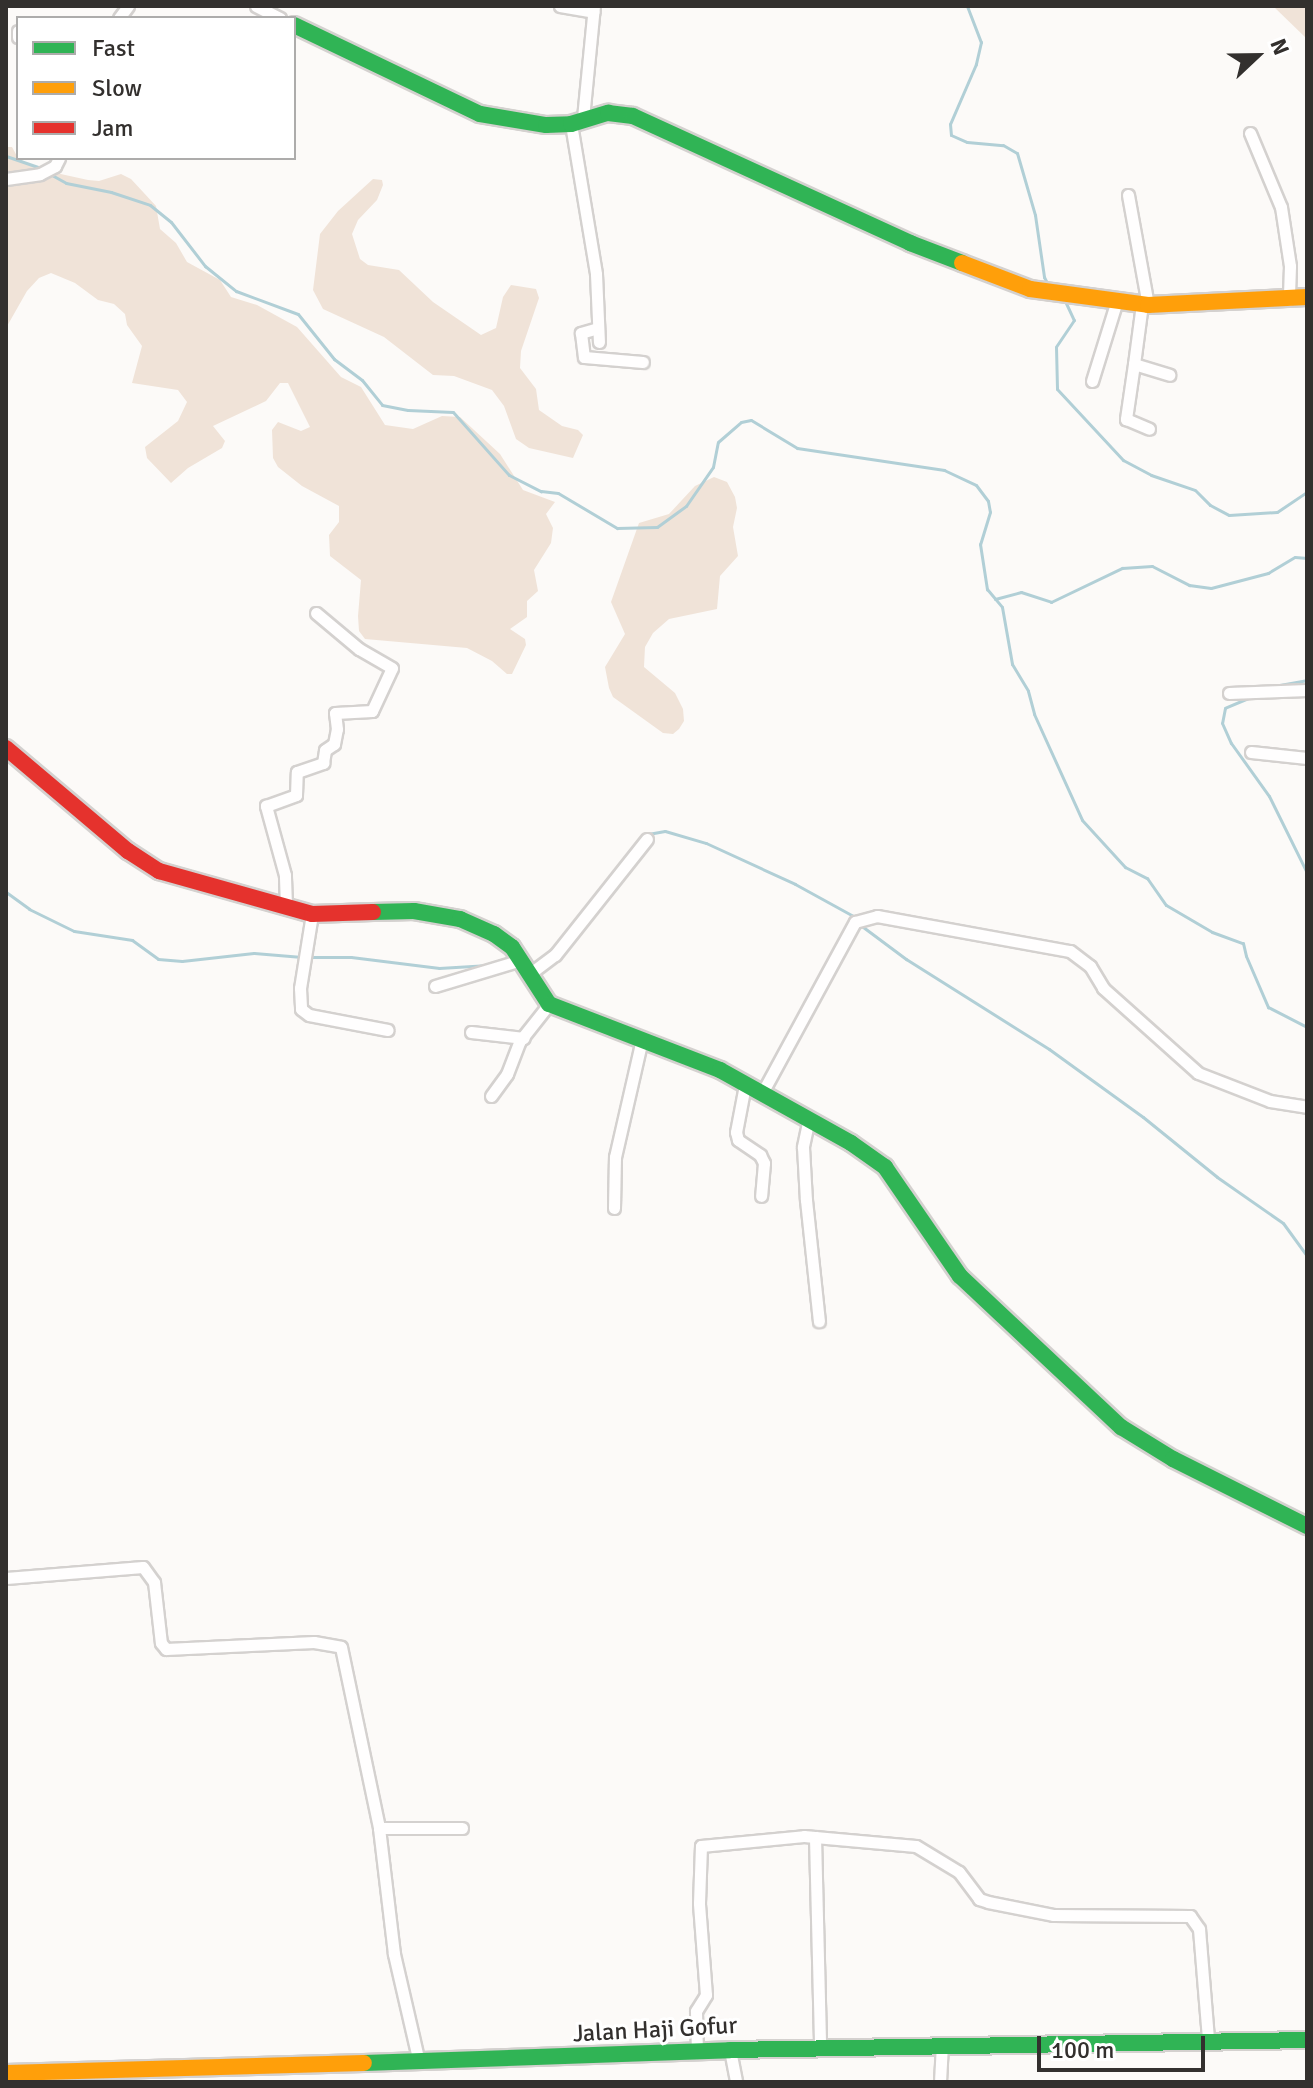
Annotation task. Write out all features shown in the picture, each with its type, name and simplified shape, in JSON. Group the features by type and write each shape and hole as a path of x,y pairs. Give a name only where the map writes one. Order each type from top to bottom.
{"street":[{"path":"256,6 276,16"},
{"path":"560,6 594,9 577,121 596,274 599,342"},
{"path":"296,26 480,114 546,125 608,113 633,116 910,243 1030,289 1145,305 1307,297"},
{"path":"1250,133 1281,207 1290,266 1289,300"},
{"path":"6,179 40,174 55,166 58,160"},
{"path":"1128,195 1145,305 1126,419 1149,429"},
{"path":"1092,381 1117,300"},
{"path":"598,328 581,333 584,357 643,362"},
{"path":"1134,364 1169,375"},
{"path":"286,906 285,875 266,806 296,795 297,772 323,763 325,750 334,744 335,713 372,711 392,668 359,649 316,613"},
{"path":"1229,693 1307,690"},
{"path":"6,748 152,868 188,881 312,914 414,911 460,919 494,934 512,947 549,1004 720,1070 761,1095 809,1118 885,1167 960,1276 1121,1427 1173,1459 1307,1526"},
{"path":"1251,752 1307,758"},
{"path":"435,986 525,967 555,955 647,839"},
{"path":"312,914 300,988 301,1009 309,1015 388,1030"},
{"path":"761,1095 855,922 877,916 1070,951 1090,966 1103,988 1198,1073 1270,1101 1307,1107"},
{"path":"491,1096 507,1074 524,1038 549,1004"},
{"path":"471,1032 524,1038"},
{"path":"614,1208 615,1157 642,1039"},
{"path":"745,1085 736,1132 738,1140 760,1155 764,1163 761,1196"},
{"path":"809,1118 803,1147 819,1321"},
{"path":"6,1578 143,1567 154,1582 161,1643 168,1650 314,1642 338,1645 345,1655 379,1828 394,1954 419,2062"},
{"path":"379,1828 462,1828"},
{"path":"697,2053 696,2011 706,1995 699,1903 701,1846 815,1837 916,1846 959,1872 979,1899 988,1902 1053,1915 1190,1916 1199,1929 1208,2039"},
{"path":"815,1837 820,2048"},
{"name":"Jalan Haji Gofur","path":"6,2073 730,2050 1208,2039 1307,2040"},
{"path":"940,2082 942,2045"},
{"path":"730,2050 736,2082"}],"shaded area":[{"path":"1273,6 1307,6 1307,39"},
{"path":"6,147 12,147 16,160 38,169 88,180 99,181 121,174 131,179 156,206 160,229 176,243 187,262 220,280 231,297 257,305 297,327 341,377 361,387 385,425 413,429 442,416 460,417 500,454 523,490 555,502 546,514 553,528 551,543 534,570 538,591 527,601 527,617 510,629 525,639 526,645 512,674 507,674 492,661 467,648 365,639 359,631 361,580 330,556 329,535 339,522 339,506 302,486 278,467 273,458 272,430 278,422 301,431 310,427 288,383 280,383 266,401 213,426 225,441 222,448 188,468 171,483 147,458 145,447 178,421 187,402 178,390 132,383 142,346 127,325 125,314 114,304 98,300 75,283 51,273 39,278 27,291 6,328"},
{"path":"373,179 382,180 383,185 377,200 358,220 352,234 360,259 368,265 399,270 433,302 481,335 496,328 503,297 511,285 536,289 539,298 521,351 520,368 536,389 539,410 562,426 578,430 583,435 573,458 529,448 516,439 504,406 492,390 454,376 433,375 384,337 323,309 313,290 320,234 338,211"},
{"path":"714,477 727,482 735,497 737,508 733,527 738,556 720,576 717,609 669,619 653,633 645,647 644,667 675,693 683,709 684,721 679,729 673,734 663,733 613,697 609,688 605,667 625,634 611,602 639,523 669,514 695,486"}],"waterway":[{"path":"967,6 981,42 976,64 950,124 951,135 967,142 1003,145 1017,153 1035,215 1044,277 1049,287"},
{"path":"6,156 16,160"},
{"path":"17,160 40,168"},
{"path":"50,174 66,183 111,192 150,205 171,222 205,266 236,291 298,314 334,359 362,380 382,405 408,410 453,412 509,475 541,491 558,493 617,528 657,527 686,506 713,467 718,442 741,422 751,420 797,448 944,470 976,485 988,501 990,512 980,544 987,589 1002,607 1012,664 1028,691 1034,714 1082,820 1125,867 1147,878 1166,905 1212,932 1243,943 1268,1007 1307,1027"},
{"path":"1065,301 1074,320 1056,347 1057,389 1123,460 1151,475 1195,490 1210,505 1229,515 1277,512 1307,492"},
{"path":"995,599 1021,592 1051,602 1122,568 1152,566 1189,585 1211,588 1268,573 1295,557 1307,558"},
{"path":"1274,686 1307,680"},
{"path":"1253,696 1225,708 1222,723 1231,743 1269,796 1307,873"},
{"path":"648,834 665,831 706,843 795,884 855,917"},
{"path":"591,901 633,847"},
{"path":"6,892 29,909 74,931 132,940 158,959 182,961 254,953 302,957"},
{"path":"859,924 906,959 1049,1049 1143,1117 1217,1177 1283,1223 1307,1256"},
{"path":"309,957 351,957 439,968 489,965"}],"traffic: fast":[{"path":"296,26 480,114 546,125 571,124 608,113 633,116 910,243 962,263"},
{"path":"373,912 414,911 460,919 494,934 512,947 549,1004 720,1070 851,1143 885,1167 960,1276 1121,1427 1173,1459 1307,1526"},
{"path":"364,2063 730,2050 1307,2040"}],"traffic: slow":[{"path":"962,263 1030,289 1148,305 1307,297"},
{"path":"6,2073 364,2063"}],"traffic: jam":[{"path":"6,748 128,851 159,871 312,914 373,912"}]}
